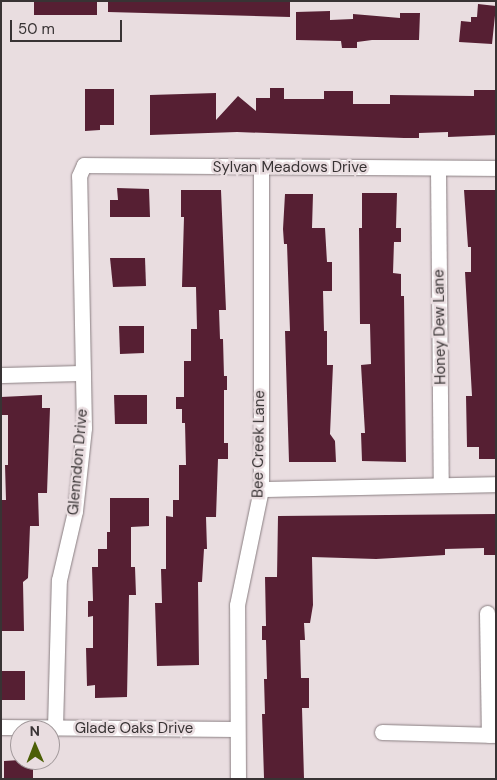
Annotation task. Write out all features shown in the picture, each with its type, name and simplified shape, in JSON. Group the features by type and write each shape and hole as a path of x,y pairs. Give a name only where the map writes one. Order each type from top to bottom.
{"street":[{"name":"Sylvan Meadows Drive","path":"84,165 261,168 496,168"},
{"name":"Glenndon Drive","path":"55,720 59,580 75,511 84,428 79,176 84,165"},
{"name":"Bee Creek Lane","path":"238,779 237,606 261,489 261,168"},
{"name":"Honey Dew Lane","path":"438,168 442,485"},
{"path":"1,375 83,373"},
{"path":"261,489 496,484"},
{"path":"382,732 492,735 487,613"},
{"name":"Glade Oaks Drive","path":"60,728 237,729"}],"building":[{"path":"34,1 97,1 97,15 34,15"},
{"path":"108,1 290,1 290,17 108,12"},
{"path":"478,4 496,6 492,44 459,42 461,21 471,22 471,17 477,17"},
{"path":"330,11 330,20 353,19 353,14 400,18 400,13 420,13 419,40 372,40 357,42 357,48 342,48 341,41 296,40 296,12"},
{"path":"270,88 284,88 284,99 324,99 324,91 353,91 353,104 390,104 390,95 474,96 474,90 496,90 496,135 448,137 448,132 419,133 419,138 404,138 237,132 150,135 150,95 216,93 216,120 238,96 256,111 256,98 270,98"},
{"path":"85,89 114,89 114,125 100,125 100,130 85,131"},
{"path":"117,188 149,189 150,217 110,217 110,200 118,200"},
{"path":"181,190 221,190 226,310 219,310 220,339 223,339 224,376 227,376 227,390 224,390 224,443 228,443 228,459 218,459 216,517 206,517 207,549 204,549 202,582 198,582 199,665 157,666 155,603 162,603 161,569 166,569 166,516 173,517 173,500 179,500 179,465 186,465 185,423 182,423 182,409 176,409 176,397 184,397 184,361 191,361 191,329 197,329 196,287 182,287 184,217 181,217"},
{"path":"464,190 496,190 496,459 479,459 479,447 467,447 466,396 472,396 465,272 471,272 471,247 468,247"},
{"path":"362,193 397,193 396,228 401,228 401,242 394,242 393,273 401,274 401,296 404,296 406,462 362,461 361,433 365,433 361,365 371,364 370,324 360,324 359,228 362,228"},
{"path":"285,194 313,194 312,228 325,228 327,262 332,262 332,291 323,291 324,331 327,331 327,365 333,365 330,434 335,441 336,462 289,462 285,331 290,331 287,244 284,244 283,229"},
{"path":"110,258 145,258 146,286 113,287"},
{"path":"119,326 144,326 144,353 120,354"},
{"path":"42,395 42,408 50,408 47,493 38,493 39,526 30,526 28,578 23,582 24,631 1,631 1,500 6,500 5,465 8,465 8,415 1,415 1,397"},
{"path":"114,395 147,395 147,424 115,424"},
{"path":"110,498 149,498 149,526 131,527 131,567 135,567 136,595 129,595 127,697 95,698 95,685 87,686 86,648 93,648 93,616 88,617 88,601 93,601 92,567 98,567 98,549 107,549 107,532 110,532"},
{"path":"496,514 496,555 484,555 484,548 445,549 445,555 376,559 312,557 313,605 310,623 304,623 305,640 300,640 301,678 309,678 309,708 302,708 304,778 264,778 262,714 265,714 264,679 267,679 266,640 262,640 262,626 266,626 265,577 277,577 278,516"},
{"path":"1,671 25,671 25,700 1,700"},
{"path":"4,761 10,761 10,770 33,770 33,779 4,779"}]}
